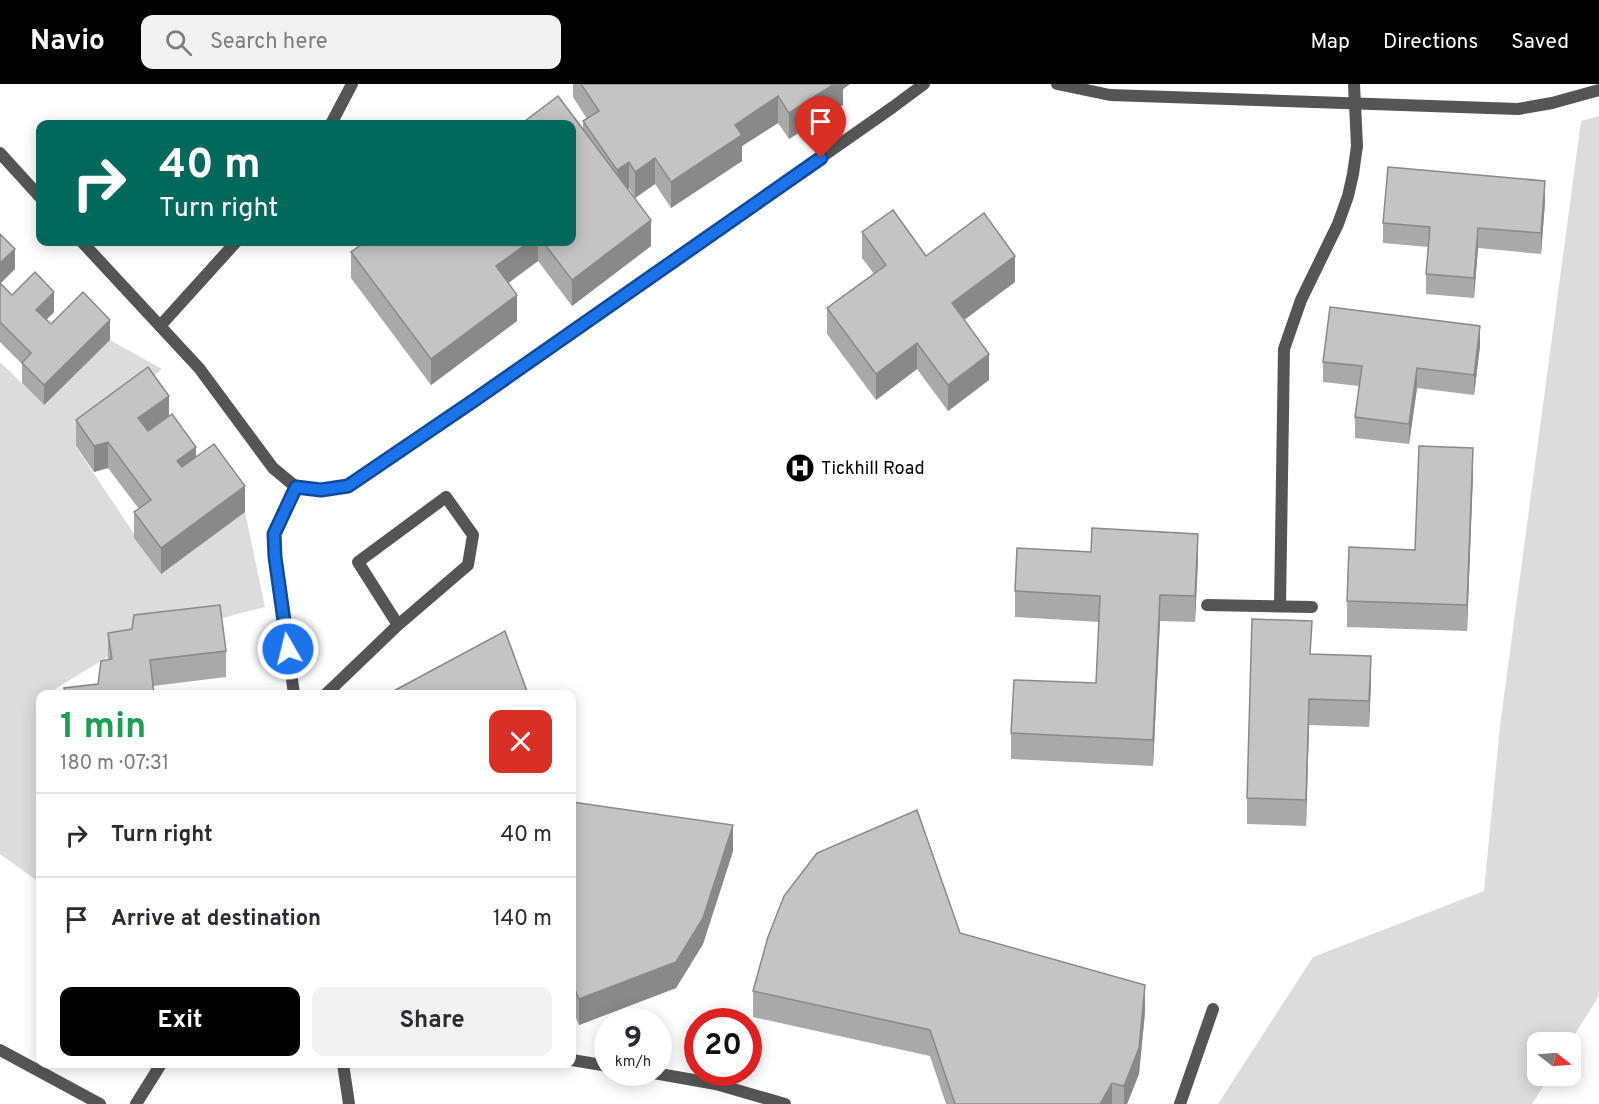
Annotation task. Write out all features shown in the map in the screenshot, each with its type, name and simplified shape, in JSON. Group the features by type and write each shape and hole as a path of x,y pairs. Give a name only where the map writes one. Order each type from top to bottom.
{"street":[{"path":"333,120 352,84"},
{"path":"86,246 199,368 273,468 296,487 321,490 348,486 485,393 924,84"},
{"path":"1057,84 1110,95 1518,109 1552,103 1599,90"},
{"path":"1280,606 1284,349 1301,300 1338,224 1353,174 1357,146 1354,84"},
{"path":"0,153 36,192"},
{"path":"160,326 232,246"},
{"path":"293,690 275,557 274,534 296,487"},
{"path":"330,690 398,625 468,566 473,536 446,497 358,562 398,625"},
{"path":"1207,605 1312,607"},
{"path":"1180,1104 1213,1009"},
{"path":"0,1050 100,1104"},
{"path":"576,1061 594,1064"},
{"path":"136,1104 158,1068"},
{"path":"344,1068 349,1104"},
{"path":"672,1076 716,1084 785,1104"}],"shaded area":[{"path":"1599,116 1599,996 1576,1032 1527,1032 1527,1086 1544,1086 1532,1104 1218,1104 1313,957 1484,891 1500,726 1581,121"},
{"path":"110,340 162,369 76,447 161,574 245,512 265,607 134,641 55,690 36,690 36,880 0,854 0,362 44,405"}],"building":[{"path":"581,84 834,84 789,113 778,96 735,125 742,135 671,182 655,158 635,172 629,162 617,170 583,121 599,111"},
{"path":"558,96 576,120 526,120"},
{"path":"576,120 651,220 572,280 546,246 576,246"},
{"path":"1388,167 1545,181 1541,233 1478,228 1474,278 1426,274 1430,227 1383,223"},
{"path":"893,210 926,256 984,213 1015,256 952,303 989,354 948,385 917,343 876,374 827,308 886,265 862,232"},
{"path":"0,234 15,249 0,263"},
{"path":"359,246 524,246 496,266 517,295 431,359 351,252"},
{"path":"35,272 54,292 36,310 51,324 83,292 110,320 44,385 22,363 31,353 0,322 0,283 12,295"},
{"path":"1330,307 1480,326 1474,375 1417,368 1409,424 1355,417 1362,366 1323,362"},
{"path":"148,367 169,396 138,418 148,431 172,414 196,447 177,461 182,467 214,444 245,486 161,548 134,512 151,500 108,442 94,446 76,420"},
{"path":"1419,446 1473,448 1467,605 1347,601 1349,547 1415,550"},
{"path":"1092,528 1198,534 1195,596 1160,595 1153,740 1011,733 1014,680 1096,683 1100,596 1015,591 1017,548 1091,552"},
{"path":"220,605 226,651 150,660 154,690 64,690 64,688 98,684 101,661 112,659 108,633 132,629 134,615"},
{"path":"1252,619 1312,621 1310,654 1371,656 1369,701 1309,699 1306,800 1247,798"},
{"path":"505,631 527,690 395,690"},
{"path":"576,803 733,825 703,918 676,962 579,999 576,992"},
{"path":"917,810 960,933 1145,985 1139,1048 1124,1086 1112,1083 1100,1104 955,1104 930,1030 753,991 768,937 784,896 817,853"}],"place":[{"name":"Tickhill Road","path":"800,468"}],"route":[{"path":"288,649 274,534 296,487 321,490 348,486 821,158"}]}
